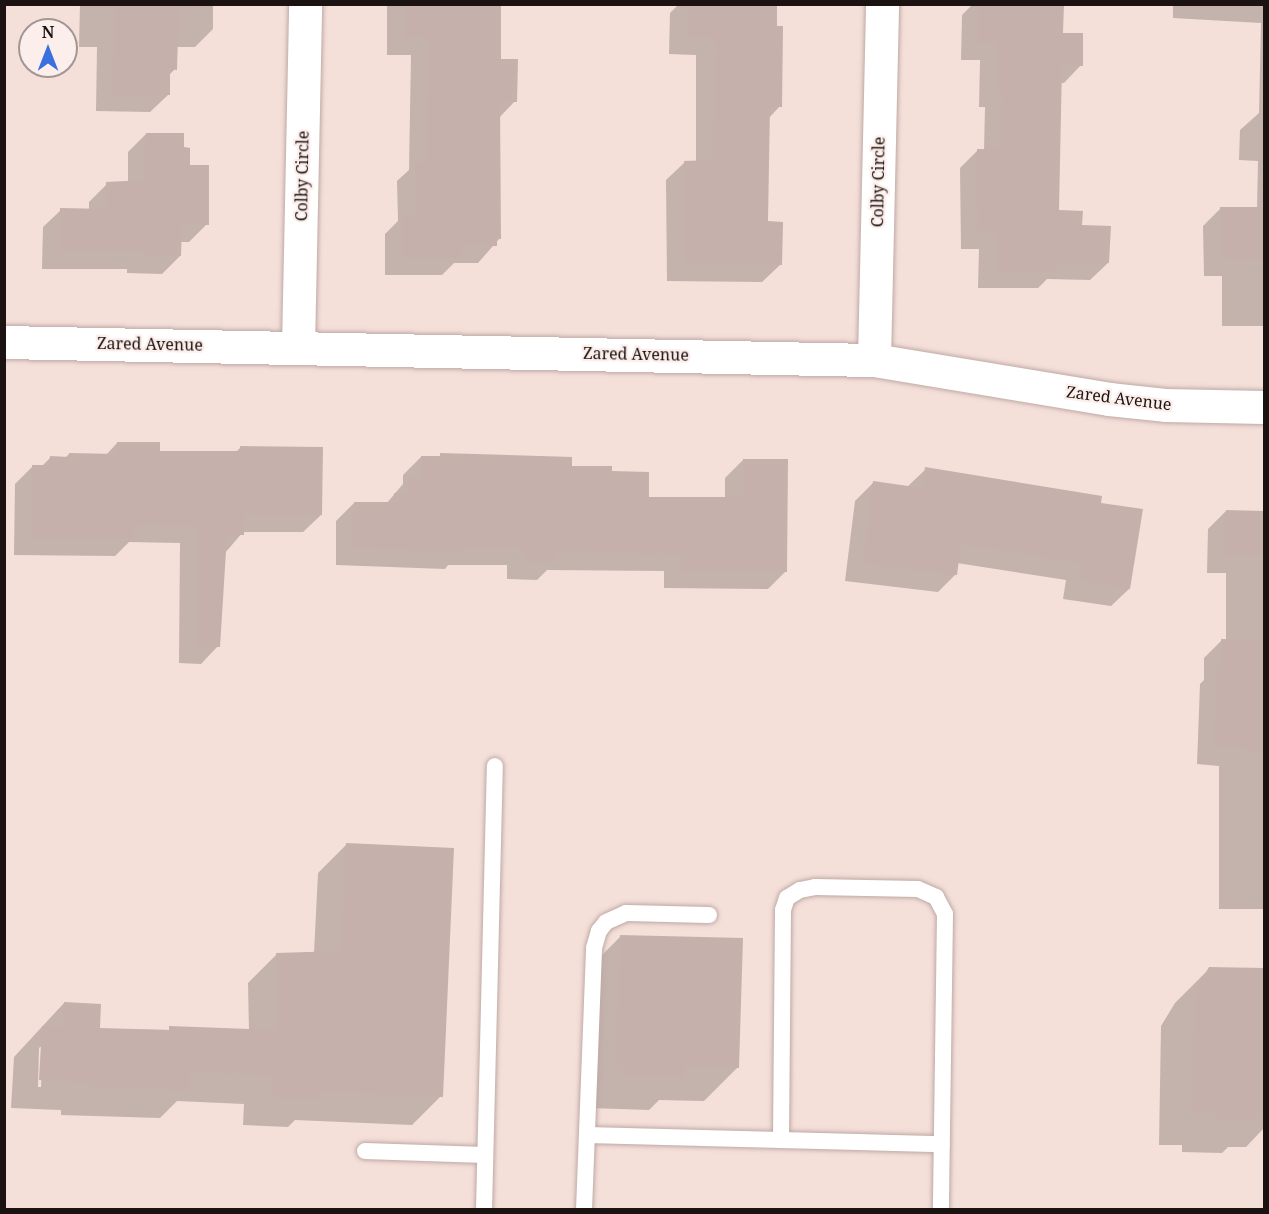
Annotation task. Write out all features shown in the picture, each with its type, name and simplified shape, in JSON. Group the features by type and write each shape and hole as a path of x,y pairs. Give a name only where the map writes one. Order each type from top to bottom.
{"street":[{"name":"Colby Circle","path":"298,347 305,4"},
{"name":"Colby Circle","path":"874,360 882,4"},
{"name":"Zared Avenue","path":"4,342 874,360 1109,399 1164,405 1264,407"}],"lane":[{"path":"484,1209 495,765"},
{"path":"781,1140 783,910 787,898 800,890 815,886 918,889 936,897 945,914 941,1209"},
{"path":"584,1209 594,948 599,931 606,922 626,913 710,915"},
{"path":"587,1136 942,1144"},
{"path":"365,1150 485,1155"}],"building":[{"path":"115,4 179,4 177,70 170,69 170,95 113,94"},
{"path":"405,4 501,4 501,59 518,59 517,102 500,102 501,239 497,239 497,246 462,246 462,258 402,258 402,215 415,215 415,162 426,162 428,38 404,38"},
{"path":"687,4 777,4 777,26 783,26 782,107 770,107 768,221 783,222 782,265 685,263 684,161 713,160 715,50 713,38 687,37"},
{"path":"979,4 1064,4 1063,33 1083,33 1083,66 1062,65 1059,210 1083,211 1082,225 1111,226 1109,263 1057,262 1057,271 995,271 996,232 978,232 977,149 1001,149 1002,90 996,90 997,43 978,43"},
{"path":"146,133 184,133 184,147 190,148 190,165 209,165 209,225 182,224 181,256 144,256 144,252 59,251 60,208 106,209 106,182 145,180"},
{"path":"1220,207 1264,207 1264,259 1220,259"},
{"path":"117,442 160,442 160,451 240,451 240,446 323,447 322,515 244,515 244,535 227,535 220,647 196,646 197,526 134,525 134,539 31,538 32,465 49,465 50,456 69,457 69,453 117,454"},
{"path":"440,453 572,457 572,466 612,466 612,471 649,472 649,497 743,497 743,459 788,459 787,572 681,571 681,554 556,552 556,562 524,562 524,548 464,548 464,552 353,548 354,502 394,502 394,493 407,493 407,478 421,478 421,456 440,456"},
{"path":"925,467 1102,496 1101,503 1143,509 1130,589 1080,581 1083,563 961,544 957,575 863,564 873,481 922,488"},
{"path":"1226,510 1264,511 1264,557 1224,555"},
{"path":"1221,639 1264,640 1264,751 1214,746 1217,665 1221,665"},
{"path":"346,843 454,848 443,1097 318,1091 318,1099 271,1097 272,1075 190,1072 190,1090 89,1087 89,1082 39,1080 42,1026 63,1027 64,1002 101,1004 100,1028 169,1030 169,1026 277,1030 276,953 341,951"},
{"path":"620,935 743,938 739,1068 685,1066 684,1077 623,1075 623,1065 616,1064"},
{"path":"1209,967 1264,968 1264,1114 1258,1114 1257,1120 1215,1119 1215,1112 1192,1112 1195,991"}]}
